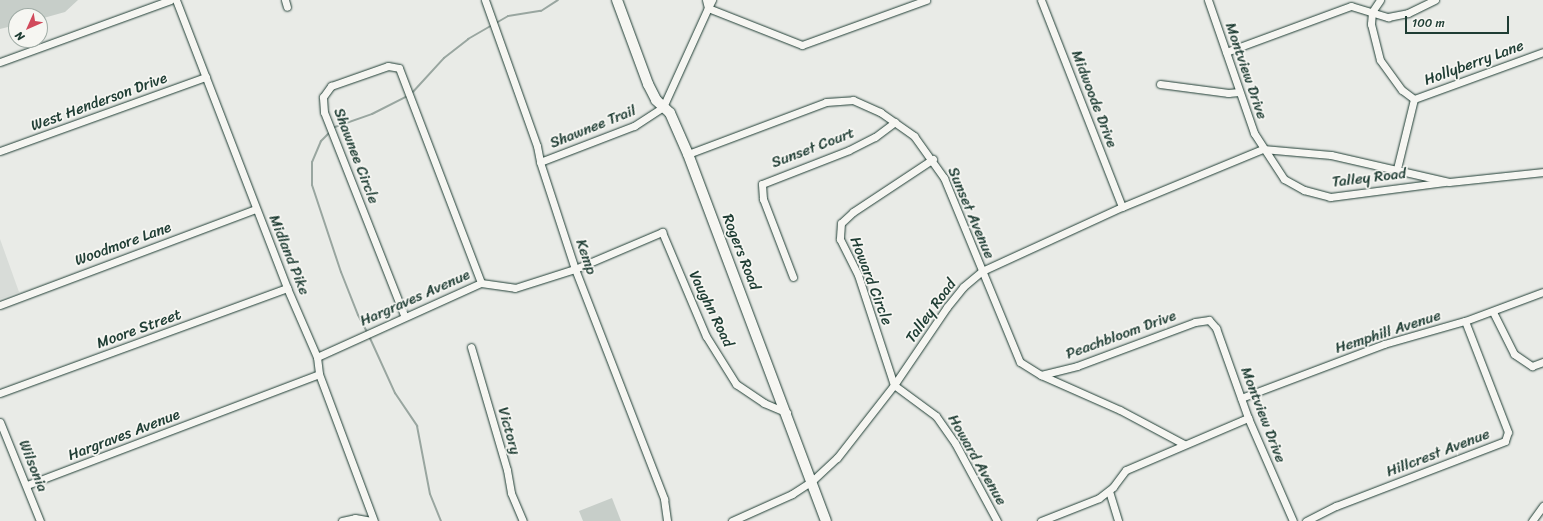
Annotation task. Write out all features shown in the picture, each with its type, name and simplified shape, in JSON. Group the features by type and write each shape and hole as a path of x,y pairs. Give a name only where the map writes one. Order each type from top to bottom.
{"street":[{"path":"0,62 170,0"},
{"name":"Midland Pike","path":"176,0 287,288 317,357 319,374 373,521"},
{"name":"Kemp","path":"485,0 537,146 540,162 575,270 664,499 667,521"},
{"name":"Rogers Road","path":"617,0 648,84 663,107 670,113 688,154 787,413 826,521"},
{"path":"706,0 708,8"},
{"path":"663,107 712,0"},
{"path":"708,8 802,45 926,0"},
{"name":"Midwoode Drive","path":"1041,0 1122,206"},
{"name":"Montview Drive","path":"1208,0 1254,133 1263,149"},
{"path":"1380,0 1372,12 1371,24 1380,60 1402,90 1414,98 1397,169"},
{"path":"1226,52 1351,6 1388,17 1408,13 1435,0"},
{"name":"Hollyberry Lane","path":"1414,98 1543,52"},
{"name":"Shawnee Circle","path":"404,315 324,112 324,97 331,86 388,66 399,68 481,283"},
{"name":"West Henderson Drive","path":"0,151 206,77"},
{"path":"1160,84 1228,93 1239,92"},
{"name":"Sunset Avenue","path":"688,154 826,102 853,100 880,112 914,136 933,160 958,208 982,271 1020,362 1041,375 1120,410 1184,444"},
{"name":"Shawnee Trail","path":"540,162 634,126 663,107"},
{"name":"Sunset Court","path":"793,277 763,199 762,184 768,180 849,150 891,127 895,122"},
{"name":"Talley Road","path":"1263,149 1284,179 1304,190 1330,197 1543,172"},
{"name":"Talley Road","path":"732,521 792,494 812,481 838,458 894,385 947,307 963,287 982,271 1122,206 1263,149 1331,155 1450,182"},
{"name":"Howard Circle","path":"894,385 858,275 840,239 841,223 853,212 933,160"},
{"name":"Woodmore Lane","path":"0,305 256,209"},
{"name":"Vaughn Road","path":"662,232 706,336 736,384 764,403 787,413"},
{"name":"Hargraves Avenue","path":"317,357 404,315 481,283 515,288 575,270 662,232"},
{"name":"Moore Street","path":"0,393 287,288"},
{"name":"Hemphill Avenue","path":"1241,398 1384,344 1493,312 1543,292"},
{"path":"1493,312 1514,354 1532,366 1543,362"},
{"name":"Montview Drive","path":"1210,320 1216,328 1248,418 1293,521"},
{"name":"Peachbloom Drive","path":"1041,375 1077,366 1194,322 1210,320"},
{"name":"Hillcrest Avenue","path":"1306,521 1336,506 1505,442 1508,432 1465,321"},
{"name":"Victory","path":"471,347 507,470 511,493 523,521"},
{"name":"Hargraves Avenue","path":"27,485 319,374"},
{"name":"Howard Avenue","path":"894,385 936,416 955,442 997,521"},
{"path":"1041,521 1099,498 1109,491 1126,470 1248,418"},
{"name":"Wilsonia","path":"0,422 27,485 40,521"},
{"path":"1109,491 1118,521"},
{"path":"1532,521 1543,506"},
{"path":"342,521 355,518 373,521"}],"shaded area":[{"path":"0,0 78,0 65,12 48,17 48,8 8,8 8,27 0,29"},
{"path":"0,239 19,292 0,299"},
{"path":"612,498 621,521 583,521 579,511"}],"waterway":[{"path":"496,23 508,16 541,11 558,0"},
{"path":"411,94 444,58 468,39 492,25"},
{"path":"332,128 372,114 407,96"},
{"path":"330,132 321,141 312,162 312,185 341,272 358,315 367,332"},
{"path":"369,336 395,393 417,426 430,494 441,521"}]}
